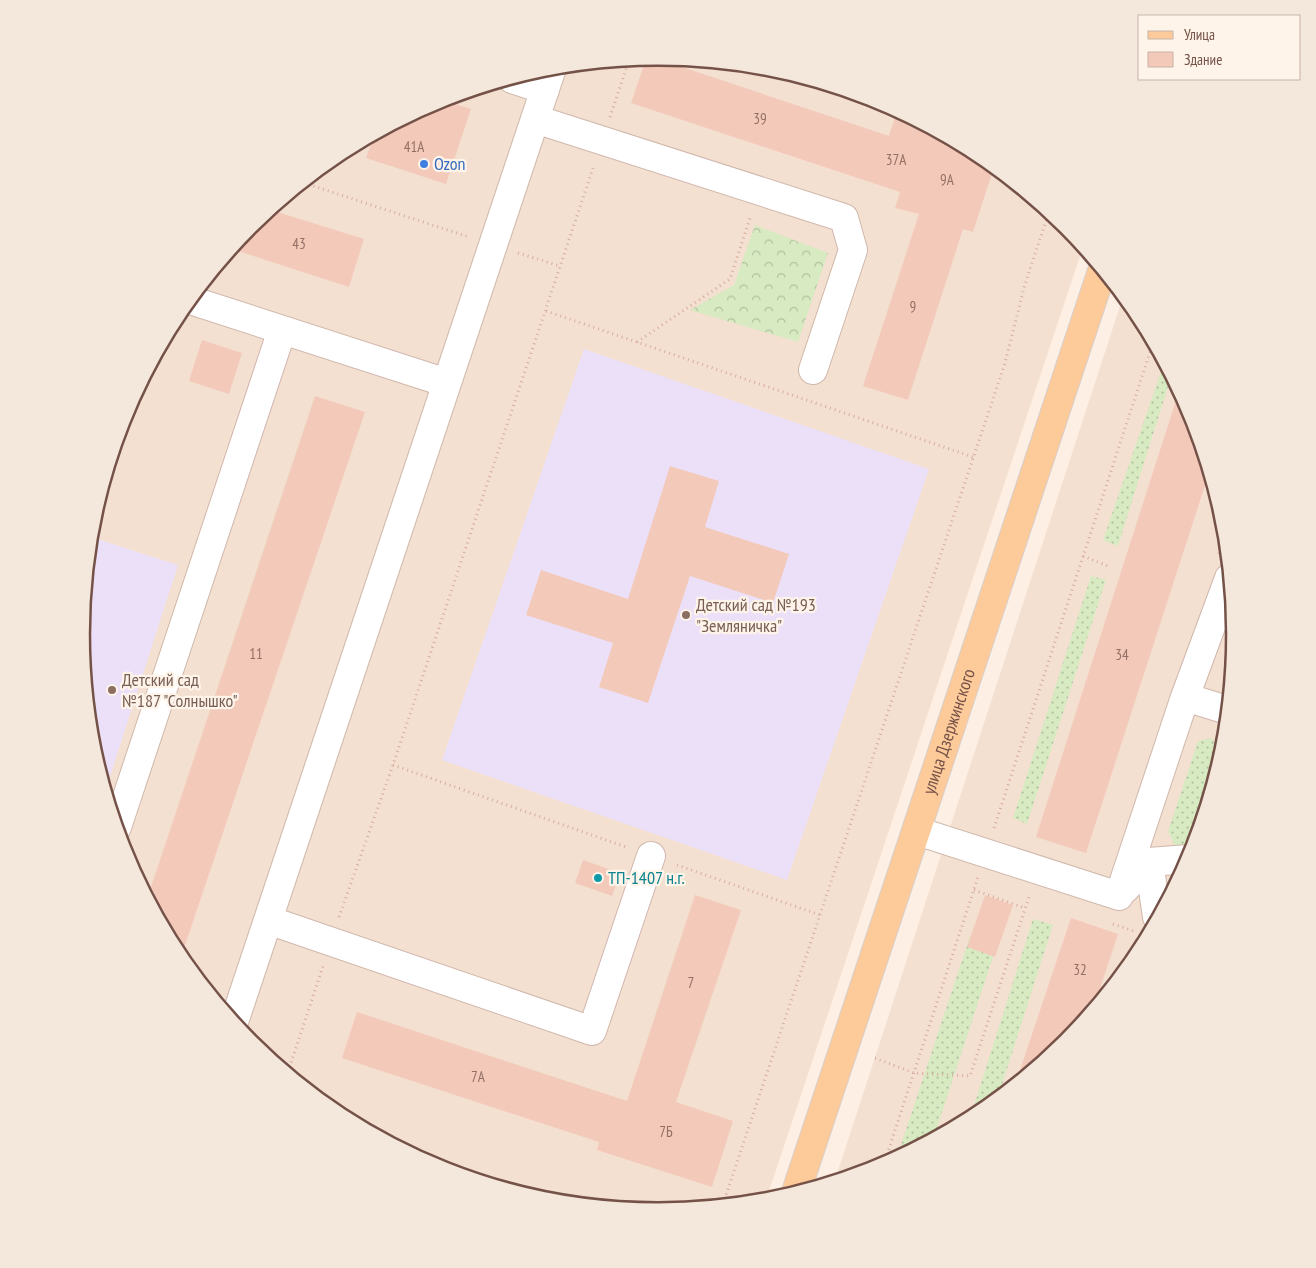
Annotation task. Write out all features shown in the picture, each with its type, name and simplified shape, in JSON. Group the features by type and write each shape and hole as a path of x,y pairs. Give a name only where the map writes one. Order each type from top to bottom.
{"main road":[{"name":"улица Дзержинского","path":"799,1184 1100,278"}],"street":[{"path":"237,1014 548,79"},
{"path":"535,119 844,218 853,250 813,370"},
{"path":"198,303 447,383"},
{"path":"120,817 282,330"},
{"path":"1119,896 1185,696 1224,591"},
{"path":"1185,696 1221,708"},
{"path":"917,831 1119,896"},
{"path":"268,920 592,1031 651,856"},
{"path":"1119,896 1149,862 1179,860"},
{"path":"1149,862 1155,907"}],"path":[{"path":"290,1066 627,67"},
{"path":"311,185 560,266"},
{"path":"637,342 730,279 751,216"},
{"path":"725,1198 1005,363 1025,284 1046,221"},
{"path":"546,311 973,457"},
{"path":"888,1153 1150,351"},
{"path":"1083,556 1108,566"},
{"path":"393,765 820,915"},
{"path":"974,890 1025,908"},
{"path":"875,1058 914,1073 970,1076 1030,894 1039,897"},
{"path":"1108,922 1139,933 1138,937"}],"shaded area":[{"path":"621,67 695,67 769,77 805,86 875,109 909,125 942,142 1004,184 1032,207 1080,255 769,1191 695,1201 621,1201 547,1191 476,1172 441,1159 407,1143 374,1126 343,1106 284,1061 231,1008 208,980 166,918 133,851 120,816 101,745 95,708 91,671 91,597 101,523 110,487 133,417 149,383 166,350 208,288 231,260 284,207 312,184 374,142 441,109 476,96 547,77 584,71"},
{"path":"1120,305 1150,350 1183,417 1206,487 1215,523 1221,560 1225,597 1225,671 1215,745 1196,816 1183,851 1150,918 1108,980 1059,1035 1004,1084 942,1126 875,1159 837,1173"},
{"name":"Детский сад №193 \"Земляничка\"","path":"584,349 929,469 787,880 442,760"},
{"name":"Детский сад №187 \"Солнышко\"","path":"98,539 178,565 109,778 101,745 91,671 91,597"}],"green space":[{"path":"755,225 828,253 798,342 690,310 734,285"},
{"path":"1161,371 1168,386 1118,546 1103,540"},
{"path":"1091,576 1106,580 1027,824 1013,818"},
{"path":"1210,738 1215,743 1196,816 1185,844 1177,850 1168,831 1198,741"},
{"path":"1033,919 1053,925 1002,1086 974,1105"},
{"path":"970,936 997,945 937,1129 900,1147"}],"building":[{"path":"643,66 681,67 889,136 895,118 942,142 991,175 973,232 963,229 908,400 863,386 919,214 895,208 900,192 631,103"},
{"path":"455,104 471,109 446,184 366,158 371,144 441,109"},
{"path":"278,212 364,239 349,287 239,251"},
{"path":"202,340 242,353 229,394 189,381"},
{"path":"315,396 365,412 184,947 166,918 151,888"},
{"path":"1176,401 1196,452 1205,484 1086,853 1036,837"},
{"path":"670,466 719,481 705,527 789,554 773,603 690,576 648,703 599,687 613,643 526,615 541,570 628,599"},
{"name":"ТП-1407 н.г.","path":"583,860 620,873 612,896 575,883"},
{"path":"695,895 741,910 676,1102 733,1121 712,1187 597,1150 599,1142 342,1058 357,1012 627,1101"},
{"path":"985,895 1013,905 995,957 967,947"},
{"path":"1071,918 1118,934 1099,990 1059,1035 1020,1071"}],"place":[{"name":"Ozon","path":"424,164"},
{"name":"Детский сад №193 \"Земляничка\"","path":"686,615"},
{"name":"Детский сад №187 \"Солнышко\"","path":"112,690"},
{"name":"ТП-1407 н.г.","path":"598,878"}]}
